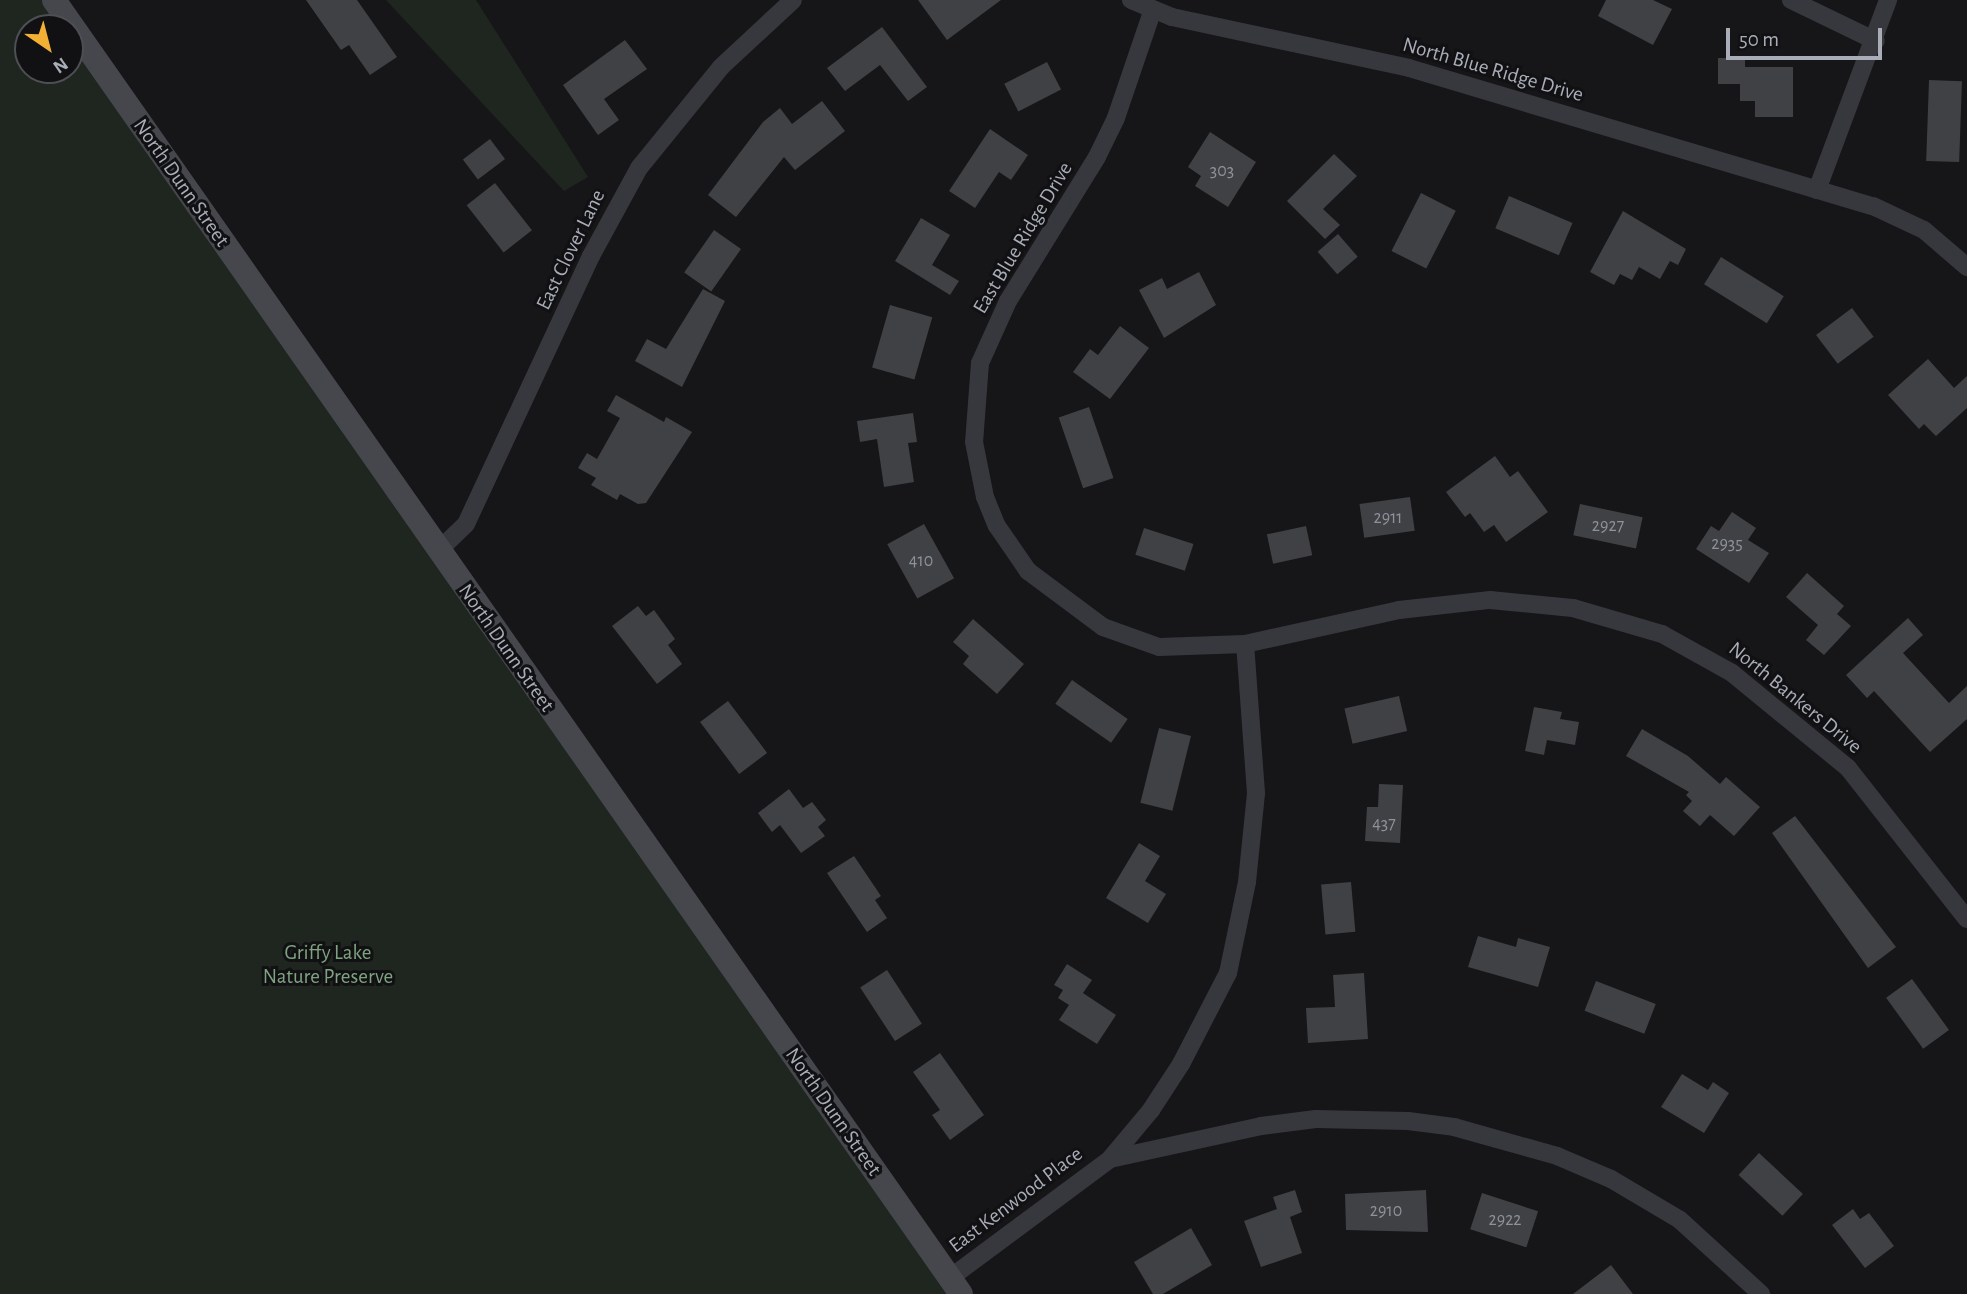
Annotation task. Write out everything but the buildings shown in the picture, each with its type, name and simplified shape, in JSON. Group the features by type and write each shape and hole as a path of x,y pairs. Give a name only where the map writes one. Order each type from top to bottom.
{"street":[{"name":"North Dunn Street","path":"54,0 955,1286"},
{"name":"East Clover Lane","path":"438,551 466,524 591,256 639,167 721,67 793,0"},
{"path":"1130,0 1152,12"},
{"path":"1791,0 1876,41"},
{"path":"1816,190 1876,41 1888,0"},
{"name":"North Blue Ridge Drive","path":"1152,12 1409,68 1816,190 1900,217 1938,240 1967,267"},
{"name":"East Blue Ridge Drive","path":"1152,12 1116,118 1097,157 990,336 975,389 974,442 985,497 997,526 1028,571 1051,592 1103,627 1159,647 1245,644"},
{"name":"North Bankers Drive","path":"1245,644 1399,610 1490,600 1573,608 1662,634 1732,673 1849,768 1967,919"},
{"path":"1110,1159 1151,1110 1181,1064 1228,973 1247,882 1256,793 1245,644"},
{"path":"1110,1159 1261,1126 1316,1119 1408,1121 1454,1127 1539,1150 1611,1179 1680,1220 1761,1294"},
{"name":"East Kenwood Place","path":"955,1286 1110,1159"}],"green space":[{"name":"Griffy Lake Nature Preserve","path":"0,0 54,0 64,14 14,14 14,84 84,84 84,43 961,1294 0,1294"},
{"path":"386,0 476,0 588,177 564,191"}]}
